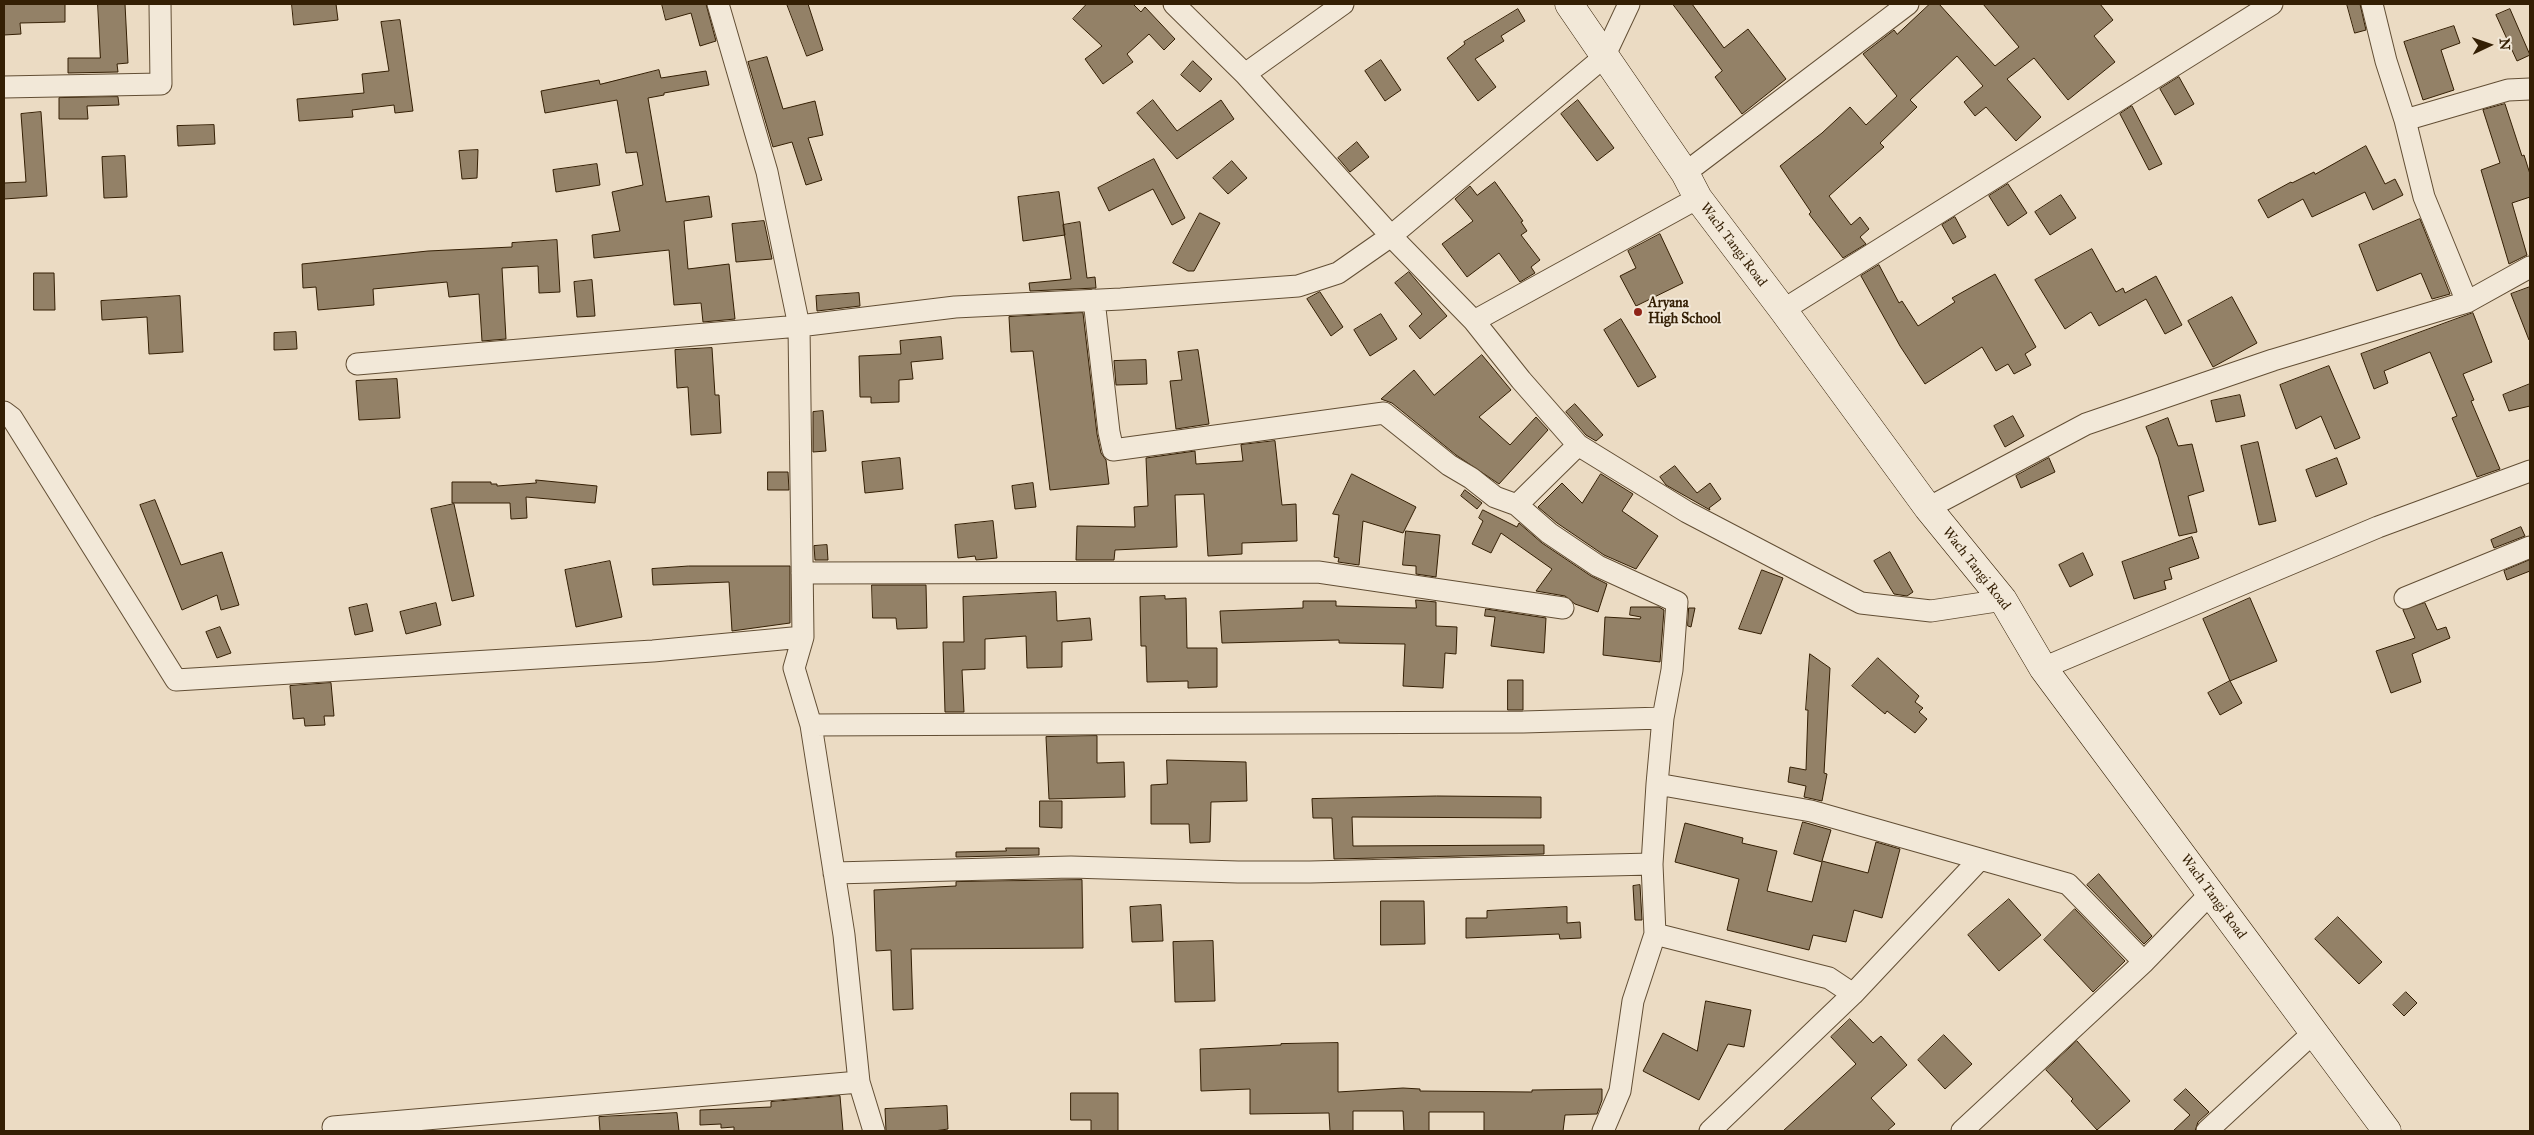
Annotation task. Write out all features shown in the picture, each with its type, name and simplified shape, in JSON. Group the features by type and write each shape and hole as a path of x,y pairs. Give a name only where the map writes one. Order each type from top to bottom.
{"main road":[{"name":"Wach Tangi Road","path":"1569,4 1684,173 1698,198 1783,310 1928,508 2003,600 2043,668 2211,892 2312,1033 2387,1131"}],"street":[{"path":"4,88 161,84 160,4"},
{"path":"718,4 767,172 799,326 803,637 794,668 811,725 844,935 859,1082 874,1131"},
{"path":"1174,4 1245,74 1391,236 1474,321 1521,380 1578,445 1687,512 1861,603 1931,611 2003,600"},
{"path":"1245,74 1343,4"},
{"path":"357,364 799,326 955,307 1094,300 1298,286 1338,273 1391,236 1604,57 1629,4"},
{"path":"1684,173 1908,4"},
{"path":"1783,310 2272,4"},
{"path":"2372,4 2386,62 2405,120 2424,197 2468,302"},
{"path":"2405,120 2508,90 2530,89"},
{"path":"1474,321 1698,198"},
{"path":"1928,508 2086,424 2273,360 2468,302 2530,267"},
{"path":"1094,300 1109,432 1113,450 1384,413 1495,497 1517,505 1549,533 1598,566 1677,602 1672,670 1663,718 1657,784 1652,864 1655,934 1633,1001 1620,1091 1603,1131"},
{"path":"4,412 12,418 176,680 653,651 803,637"},
{"path":"1517,505 1578,445"},
{"path":"2043,668 2378,527 2530,471"},
{"path":"2405,598 2530,547"},
{"path":"802,573 1318,572 1563,608"},
{"path":"811,725 1523,722 1663,718"},
{"path":"1657,784 1811,811 2068,884 2144,962"},
{"path":"1710,1131 1853,994 1980,859"},
{"path":"834,872 1071,867 1238,872 1310,872 1652,864"},
{"path":"1962,1131 2144,962 2211,892"},
{"path":"1655,934 1829,978 1853,994"},
{"path":"2207,1131 2312,1033"},
{"path":"332,1126 859,1082"}],"building":[{"path":"4,4 65,4 65,22 20,23 21,34 4,35"},
{"path":"98,4 125,4 128,63 117,64 118,72 68,73 68,58 100,58"},
{"path":"292,4 336,4 338,20 294,25"},
{"path":"662,4 706,4 716,41 700,46 691,13 666,20"},
{"path":"787,4 808,4 823,50 807,56"},
{"path":"1087,4 1133,4 1141,12 1145,7 1175,39 1164,50 1149,34 1127,54 1133,62 1103,84 1085,59 1102,46 1073,19"},
{"path":"1673,4 1692,4 1724,48 1748,29 1786,79 1742,114 1715,77 1722,71"},
{"path":"1930,4 1939,4 1995,66 2019,47 1983,4 2100,4 2113,20 2094,36 2115,62 2068,100 2034,58 2007,79 2041,117 2016,141 1986,107 1975,116 1964,102 1983,86 1957,56 1910,100 1917,107 1880,143 1884,147 1829,196 1851,225 1860,217 1869,229 1860,237 1866,244 1843,258 1809,214 1811,212 1780,166 1822,133 1850,107 1866,125 1897,96 1863,54 1894,30 1897,34"},
{"path":"2347,4 2360,4 2366,30 2355,33"},
{"path":"1518,9 1525,21 1501,36 1504,41 1475,59 1496,87 1478,101 1447,58 1465,44 1464,42"},
{"path":"2510,9 2530,55 2517,61 2496,15"},
{"path":"400,20 413,111 395,113 394,105 352,110 353,117 299,121 297,99 364,93 362,74 389,71 381,22"},
{"path":"2454,26 2460,43 2441,50 2454,90 2423,100 2404,42"},
{"path":"767,57 783,109 815,101 823,135 808,138 822,180 806,185 792,142 773,147 748,62"},
{"path":"1381,60 1401,90 1385,101 1365,71"},
{"path":"1193,61 1212,79 1200,92 1181,75"},
{"path":"659,70 661,78 706,71 709,85 664,93 664,95 648,98 666,202 709,196 712,217 684,221 688,269 729,264 735,319 703,322 701,303 674,305 669,250 594,258 592,235 620,231 612,192 643,185 637,152 626,153 617,100 545,113 541,91 599,80 600,84"},
{"path":"2179,77 2194,104 2175,115 2160,89"},
{"path":"118,97 119,105 87,106 88,119 59,119 59,98"},
{"path":"1153,100 1177,131 1221,100 1234,119 1177,159 1137,113"},
{"path":"1578,100 1614,148 1597,161 1561,114"},
{"path":"2505,104 2530,174 2530,197 2512,203 2527,255 2509,264 2481,170 2500,163 2483,110"},
{"path":"2132,106 2162,164 2149,170 2120,114"},
{"path":"41,112 47,196 4,199 4,183 26,182 21,114"},
{"path":"214,125 215,144 178,146 177,126"},
{"path":"1357,142 1369,157 1350,172 1338,158"},
{"path":"2366,146 2385,184 2395,179 2403,195 2373,210 2365,192 2312,217 2303,199 2268,218 2258,200 2291,182 2314,172 2315,174"},
{"path":"478,150 477,178 462,179 459,151"},
{"path":"125,156 127,197 104,198 102,157"},
{"path":"1154,159 1185,218 1172,225 1153,189 1109,211 1098,188"},
{"path":"1232,161 1247,178 1228,194 1213,178"},
{"path":"597,164 600,185 556,192 553,170"},
{"path":"1495,182 1523,221 1521,222 1527,231 1521,235 1540,260 1531,267 1535,273 1520,282 1499,253 1467,277 1442,244 1473,221 1455,199 1470,186 1477,195"},
{"path":"2008,184 2027,213 2008,226 1989,196"},
{"path":"1059,192 1065,235 1023,241 1018,197"},
{"path":"2061,195 2076,218 2050,235 2035,212"},
{"path":"1200,213 1220,223 1194,271 1188,271 1173,263"},
{"path":"1955,217 1966,237 1953,244 1942,225"},
{"path":"2420,219 2450,294 2432,299 2421,273 2377,291 2359,245"},
{"path":"764,221 772,259 736,262 732,224"},
{"path":"1080,222 1087,278 1095,277 1096,288 1030,291 1029,283 1071,279 1063,225"},
{"path":"1660,234 1683,283 1636,306 1620,276 1636,268 1628,251"},
{"path":"557,240 560,292 539,293 538,266 502,268 506,339 482,341 479,294 449,297 447,282 373,289 374,305 318,310 316,287 303,288 302,264 428,251 512,247 512,243"},
{"path":"2092,249 2116,292 2123,288 2125,293 2156,276 2182,325 2165,334 2146,299 2099,326 2091,312 2065,329 2035,280"},
{"path":"1879,265 1899,303 1902,301 1918,326 1955,302 1952,298 1995,274 2036,347 2025,354 2031,365 2014,374 2008,364 1996,371 1982,347 1925,384 1900,346 1861,276"},
{"path":"1409,272 1447,316 1420,339 1409,326 1422,314 1395,283"},
{"path":"34,273 54,273 55,310 34,310"},
{"path":"592,280 595,316 577,317 574,282"},
{"path":"2530,287 2530,340 2529,340 2511,294"},
{"path":"1320,292 1343,327 1331,336 1307,299"},
{"path":"859,293 860,306 817,311 816,296"},
{"path":"180,296 183,352 149,354 147,317 102,320 101,301"},
{"path":"2232,297 2257,343 2213,367 2188,321"},
{"path":"1083,313 1097,434 1101,453 1106,460 1109,484 1050,490 1033,351 1011,352 1009,317"},
{"path":"2473,313 2492,362 2463,374 2474,400 2471,401 2500,469 2477,477 2452,418 2457,416 2430,352 2384,371 2388,383 2374,389 2361,354"},
{"path":"1381,314 1397,339 1370,356 1354,330"},
{"path":"1621,319 1656,377 1638,387 1604,330"},
{"path":"296,332 297,349 274,350 274,333"},
{"path":"941,337 943,359 911,362 913,379 899,380 899,402 871,403 871,397 860,397 859,356 901,354 900,341"},
{"path":"712,348 715,395 719,395 721,433 691,435 688,387 677,388 675,350"},
{"path":"1198,350 1209,424 1176,429 1170,381 1182,380 1178,352"},
{"path":"1482,355 1511,390 1479,417 1510,445 1536,417 1548,430 1499,484 1456,455 1392,403 1381,399 1414,370 1434,395"},
{"path":"1146,360 1147,384 1116,385 1114,361"},
{"path":"2329,366 2360,438 2335,449 2321,416 2296,429 2280,385"},
{"path":"397,379 400,418 359,420 356,381"},
{"path":"2530,384 2530,406 2509,411 2503,395"},
{"path":"2240,395 2245,416 2216,422 2211,401"},
{"path":"1575,404 1603,435 1596,441 1586,435 1566,412"},
{"path":"823,411 826,451 813,452 813,412"},
{"path":"2013,416 2024,436 2005,447 1994,426"},
{"path":"2168,418 2178,446 2192,444 2204,491 2188,496 2197,532 2179,536 2158,457 2146,427"},
{"path":"1275,441 1282,505 1296,504 1297,541 1242,543 1242,554 1208,556 1204,494 1175,495 1177,547 1115,550 1114,560 1076,560 1077,526 1135,527 1134,507 1148,506 1146,458 1195,451 1196,464 1243,461 1241,445"},
{"path":"2258,442 2276,521 2259,525 2241,446"},
{"path":"900,458 903,489 865,493 862,462"},
{"path":"2049,458 2055,472 2021,488 2016,476"},
{"path":"2337,458 2347,484 2316,497 2306,470"},
{"path":"1675,466 1697,493 1710,483 1721,499 1709,508 1710,510 1666,485 1660,477"},
{"path":"768,472 788,472 789,490 768,490"},
{"path":"1352,474 1416,507 1403,533 1363,521 1359,565 1338,562 1339,558 1334,557 1339,515 1333,514"},
{"path":"1601,474 1633,494 1622,511 1658,536 1636,569 1604,555 1557,523 1538,507 1562,483 1582,503"},
{"path":"536,480 597,486 595,503 526,497 527,518 511,519 510,503 452,503 452,482 491,482 491,484 497,484 497,486 536,483"},
{"path":"1033,483 1036,507 1015,509 1012,486"},
{"path":"1465,490 1482,503 1477,509 1461,496"},
{"path":"155,500 181,565 222,552 239,605 221,610 217,595 182,610 140,505"},
{"path":"454,504 474,596 452,601 431,509"},
{"path":"1483,510 1517,527 1519,523 1542,543 1591,576 1607,584 1598,612 1575,604 1565,596 1536,591 1552,569 1501,533 1491,553 1472,544 1483,521 1479,518"},
{"path":"993,521 997,558 976,560 975,556 958,558 955,525"},
{"path":"2521,527 2525,536 2494,548 2491,540"},
{"path":"1406,531 1440,535 1436,577 1416,574 1416,566 1403,565"},
{"path":"2192,537 2199,558 2169,568 2172,579 2164,581 2166,589 2134,599 2122,562"},
{"path":"827,545 828,560 815,560 814,546"},
{"path":"1890,552 1913,592 1907,596 1894,594 1874,561"},
{"path":"2083,553 2093,575 2070,587 2059,565"},
{"path":"2530,560 2530,571 2507,580 2504,571"},
{"path":"610,561 622,617 576,627 565,570"},
{"path":"689,566 790,566 790,623 732,631 729,582 653,585 652,569"},
{"path":"1762,570 1783,578 1761,634 1739,629"},
{"path":"872,585 926,585 927,628 897,629 896,618 873,618"},
{"path":"1056,592 1057,621 1090,618 1092,640 1062,642 1062,667 1027,668 1026,636 985,639 985,669 962,670 964,712 945,712 943,642 964,642 963,597"},
{"path":"1165,596 1165,599 1186,598 1187,648 1217,648 1217,687 1188,688 1188,681 1147,682 1146,646 1141,646 1140,597"},
{"path":"2250,598 2277,661 2230,681 2203,619"},
{"path":"1416,600 1436,602 1436,626 1457,627 1456,654 1445,653 1443,688 1403,686 1405,644 1339,643 1339,640 1222,643 1220,611 1303,608 1303,601 1336,601 1336,606 1416,608"},
{"path":"436,603 441,625 406,634 400,612"},
{"path":"2425,603 2437,630 2446,627 2450,638 2412,654 2421,682 2391,693 2376,651 2415,638 2403,610"},
{"path":"367,604 373,631 355,635 349,608"},
{"path":"1631,607 1659,607 1664,610 1660,662 1603,655 1605,617 1640,619 1641,617 1630,615"},
{"path":"1689,608 1695,608 1691,627 1688,626"},
{"path":"1486,609 1546,618 1544,653 1491,646 1495,617 1485,616"},
{"path":"220,627 231,653 217,658 206,632"},
{"path":"1810,654 1830,668 1824,773 1827,774 1822,801 1804,797 1806,786 1788,782 1790,767 1806,770 1808,710 1806,710"},
{"path":"1878,658 1919,696 1915,702 1923,708 1919,712 1927,719 1915,733 1887,711 1885,714 1852,686"},
{"path":"1508,680 1523,680 1523,710 1508,710"},
{"path":"2230,681 2242,703 2220,715 2208,693"},
{"path":"331,683 334,716 324,716 325,725 305,726 304,718 293,719 290,686"},
{"path":"1097,736 1097,763 1124,762 1125,797 1049,799 1046,737"},
{"path":"1167,760 1246,762 1247,801 1211,802 1210,842 1190,843 1189,824 1151,824 1151,785 1167,784"},
{"path":"1437,796 1541,797 1541,818 1352,817 1353,846 1544,845 1544,854 1334,859 1332,818 1313,818 1312,799"},
{"path":"1040,801 1062,801 1062,828 1040,827"},
{"path":"1803,822 1831,830 1822,861 1868,873 1876,842 1900,849 1882,918 1854,910 1846,942 1813,935 1809,950 1727,930 1739,879 1675,862 1685,823 1743,838 1742,843 1777,851 1767,891 1812,902 1822,862 1794,854"},
{"path":"1006,848 1039,848 1039,855 956,857 956,852 1006,851"},
{"path":"2099,874 2152,936 2144,944 2087,885"},
{"path":"1082,880 1083,948 911,949 913,1009 893,1010 891,950 876,951 874,890 956,886 956,882"},
{"path":"1640,885 1642,920 1635,920 1633,886"},
{"path":"2009,899 2041,935 1999,971 1968,935"},
{"path":"1381,901 1424,901 1425,944 1381,945"},
{"path":"1161,905 1163,941 1132,942 1130,907"},
{"path":"1567,907 1567,923 1580,922 1581,938 1560,939 1559,934 1466,938 1466,918 1487,918 1487,911"},
{"path":"2075,909 2125,961 2093,992 2044,940"},
{"path":"2338,917 2382,962 2359,984 2315,939"},
{"path":"1213,941 1215,1001 1175,1002 1173,942"},
{"path":"2406,992 2417,1003 2404,1016 2393,1005"},
{"path":"1706,1001 1751,1010 1744,1047 1728,1044 1699,1100 1643,1071 1663,1033 1697,1051"},
{"path":"1850,1019 1873,1043 1881,1036 1907,1065 1871,1098 1895,1124 1887,1131 1783,1131 1856,1064 1831,1037"},
{"path":"1944,1035 1972,1064 1945,1089 1918,1060"},
{"path":"2077,1041 2130,1101 2097,1130 2071,1101 2073,1099 2046,1070"},
{"path":"1338,1043 1338,1092 1403,1088 1420,1089 1420,1091 1532,1092 1532,1090 1602,1089 1602,1100 1597,1114 1565,1115 1563,1131 1484,1131 1484,1112 1429,1112 1429,1131 1404,1131 1403,1111 1353,1111 1353,1131 1330,1131 1329,1113 1250,1114 1250,1089 1201,1091 1200,1049"},
{"path":"2186,1089 2209,1112 2198,1122 2195,1131 2173,1131 2190,1115 2174,1100"},
{"path":"1071,1093 1118,1093 1118,1131 1091,1131 1091,1120 1071,1120"},
{"path":"840,1096 843,1131 734,1131 734,1127 721,1128 721,1124 700,1125 700,1110 771,1107 771,1102"},
{"path":"947,1106 948,1129 934,1131 886,1131 885,1109"},
{"path":"677,1113 679,1131 600,1131 599,1117"}],"place":[{"name":"Aryana High School","path":"1638,312"}]}
